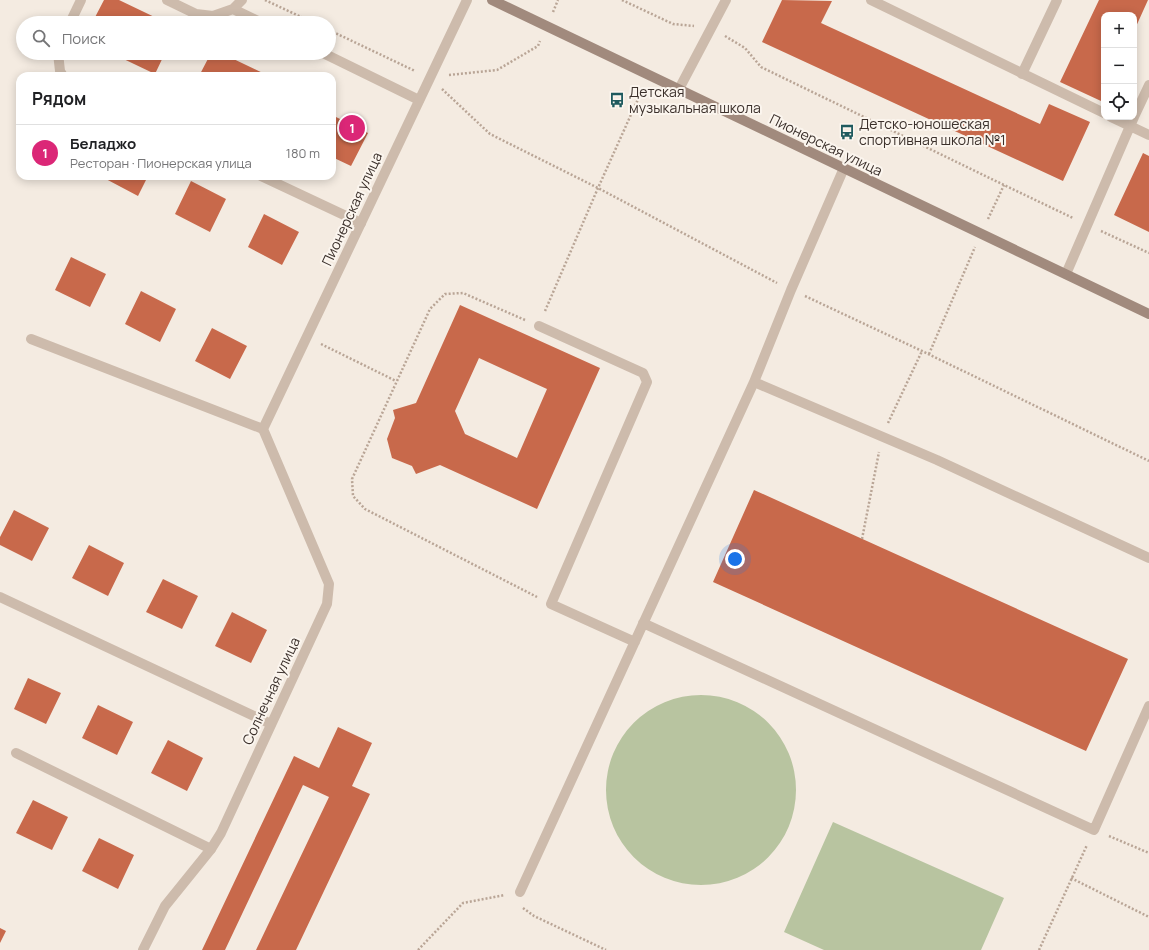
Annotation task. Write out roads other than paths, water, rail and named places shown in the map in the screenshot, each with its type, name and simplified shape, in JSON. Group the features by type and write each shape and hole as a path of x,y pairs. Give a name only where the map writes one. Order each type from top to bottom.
{"main road":[{"name":"Пионерская улица","path":"492,0 1149,314"}],"street":[{"path":"73,16 81,0"},
{"path":"167,0 196,14 213,16 233,9 242,0"},
{"name":"Пионерская улица","path":"263,429 467,0"},
{"path":"679,90 726,0"},
{"path":"871,0 1101,112"},
{"path":"1022,74 1057,0"},
{"path":"233,9 248,16"},
{"path":"336,59 419,100"},
{"path":"59,60 60,72"},
{"path":"1137,111 1149,85"},
{"path":"1066,274 1133,120 1149,135"},
{"path":"520,892 754,382 791,290 844,168"},
{"path":"270,180 361,222"},
{"path":"539,326 643,373 647,382 551,604 635,642"},
{"path":"31,339 263,429"},
{"path":"754,382 937,460 1149,558"},
{"name":"Солнечная улица","path":"143,950 165,906 211,849 221,833 327,604 329,584 263,429"},
{"path":"0,597 271,724"},
{"path":"643,623 1094,830 1149,706"},
{"path":"16,753 211,849"}],"place":[{"name":"Детская музыкальная школа","path":"617,100"},
{"name":"Беладжо","path":"352,128"},
{"name":"Детско-юношеская спортивная школа №1","path":"847,132"}]}
